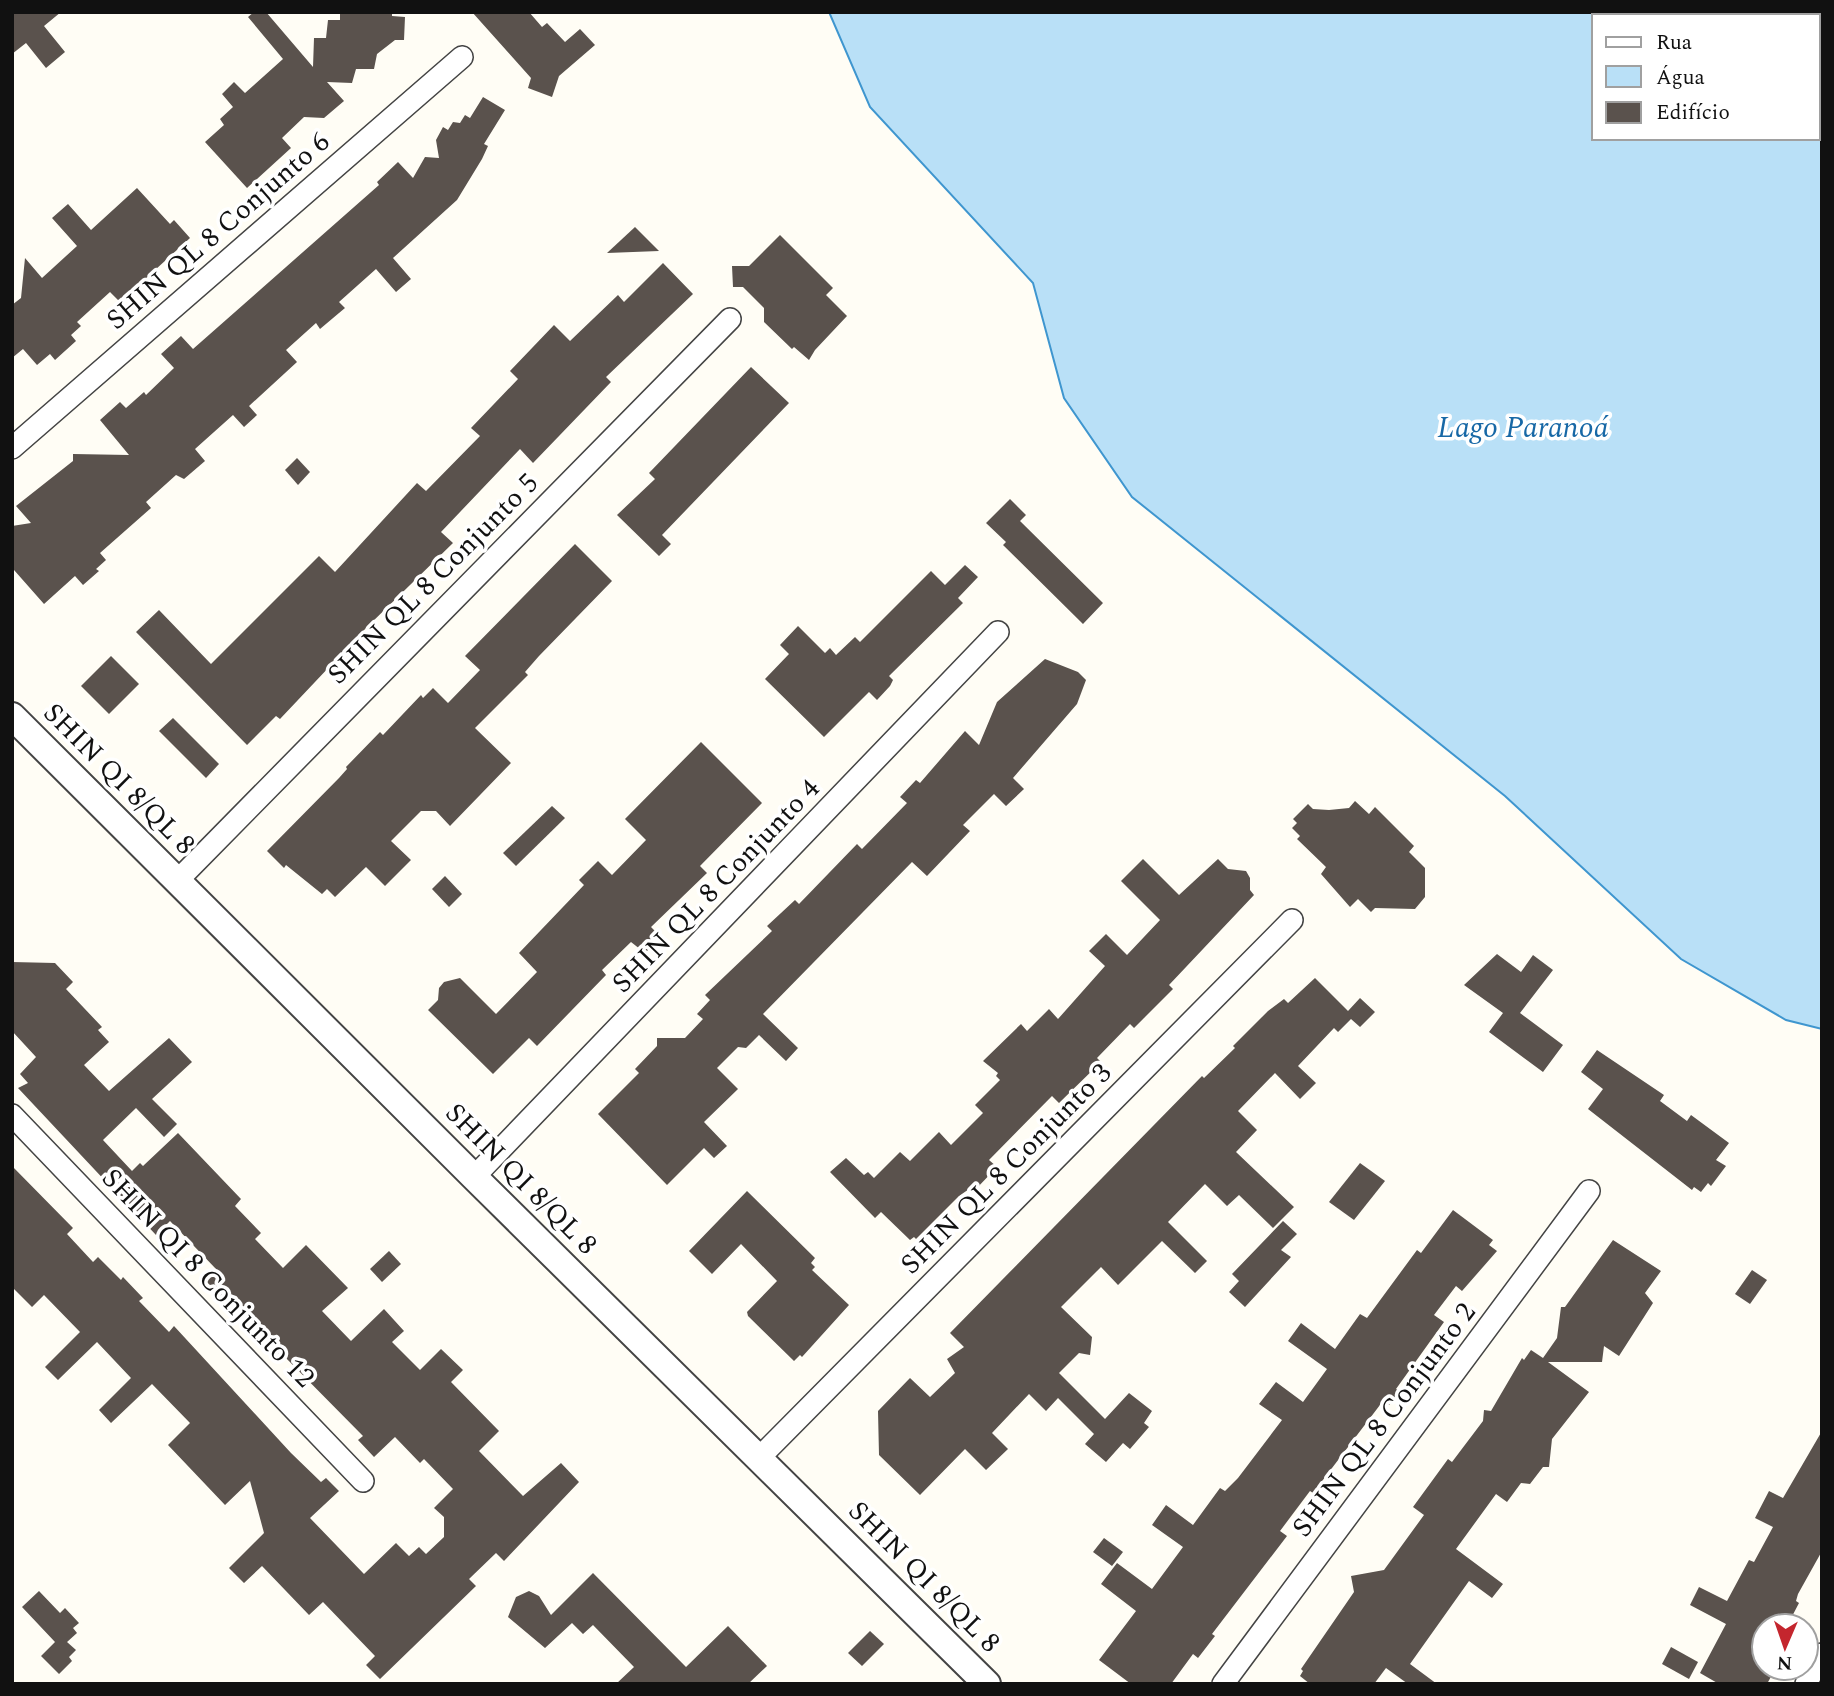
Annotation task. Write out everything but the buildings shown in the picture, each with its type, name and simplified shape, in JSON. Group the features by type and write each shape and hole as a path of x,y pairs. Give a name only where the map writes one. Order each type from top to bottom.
{"street":[{"name":"SHIN QL 8 Conjunto 6","path":"12,448 462,57"},
{"name":"SHIN QL 8 Conjunto 5","path":"177,881 730,319"},
{"name":"SHIN QL 8 Conjunto 4","path":"474,1177 998,632"},
{"name":"SHIN QI 8/QL 8","path":"12,716 988,1684"},
{"name":"SHIN QL 8 Conjunto 3","path":"759,1458 1292,920"},
{"name":"SHIN QI 8 Conjunto 12","path":"12,1115 363,1481"},
{"name":"SHIN QL 8 Conjunto 2","path":"1223,1684 1589,1191"},
{"path":"1806,1684 1822,1654"}],"water":[{"name":"Lago Paranoá","path":"829,12 1822,12 1822,1029 1786,1020 1681,959 1505,796 1132,497 1064,398 1033,283 870,107"}]}
